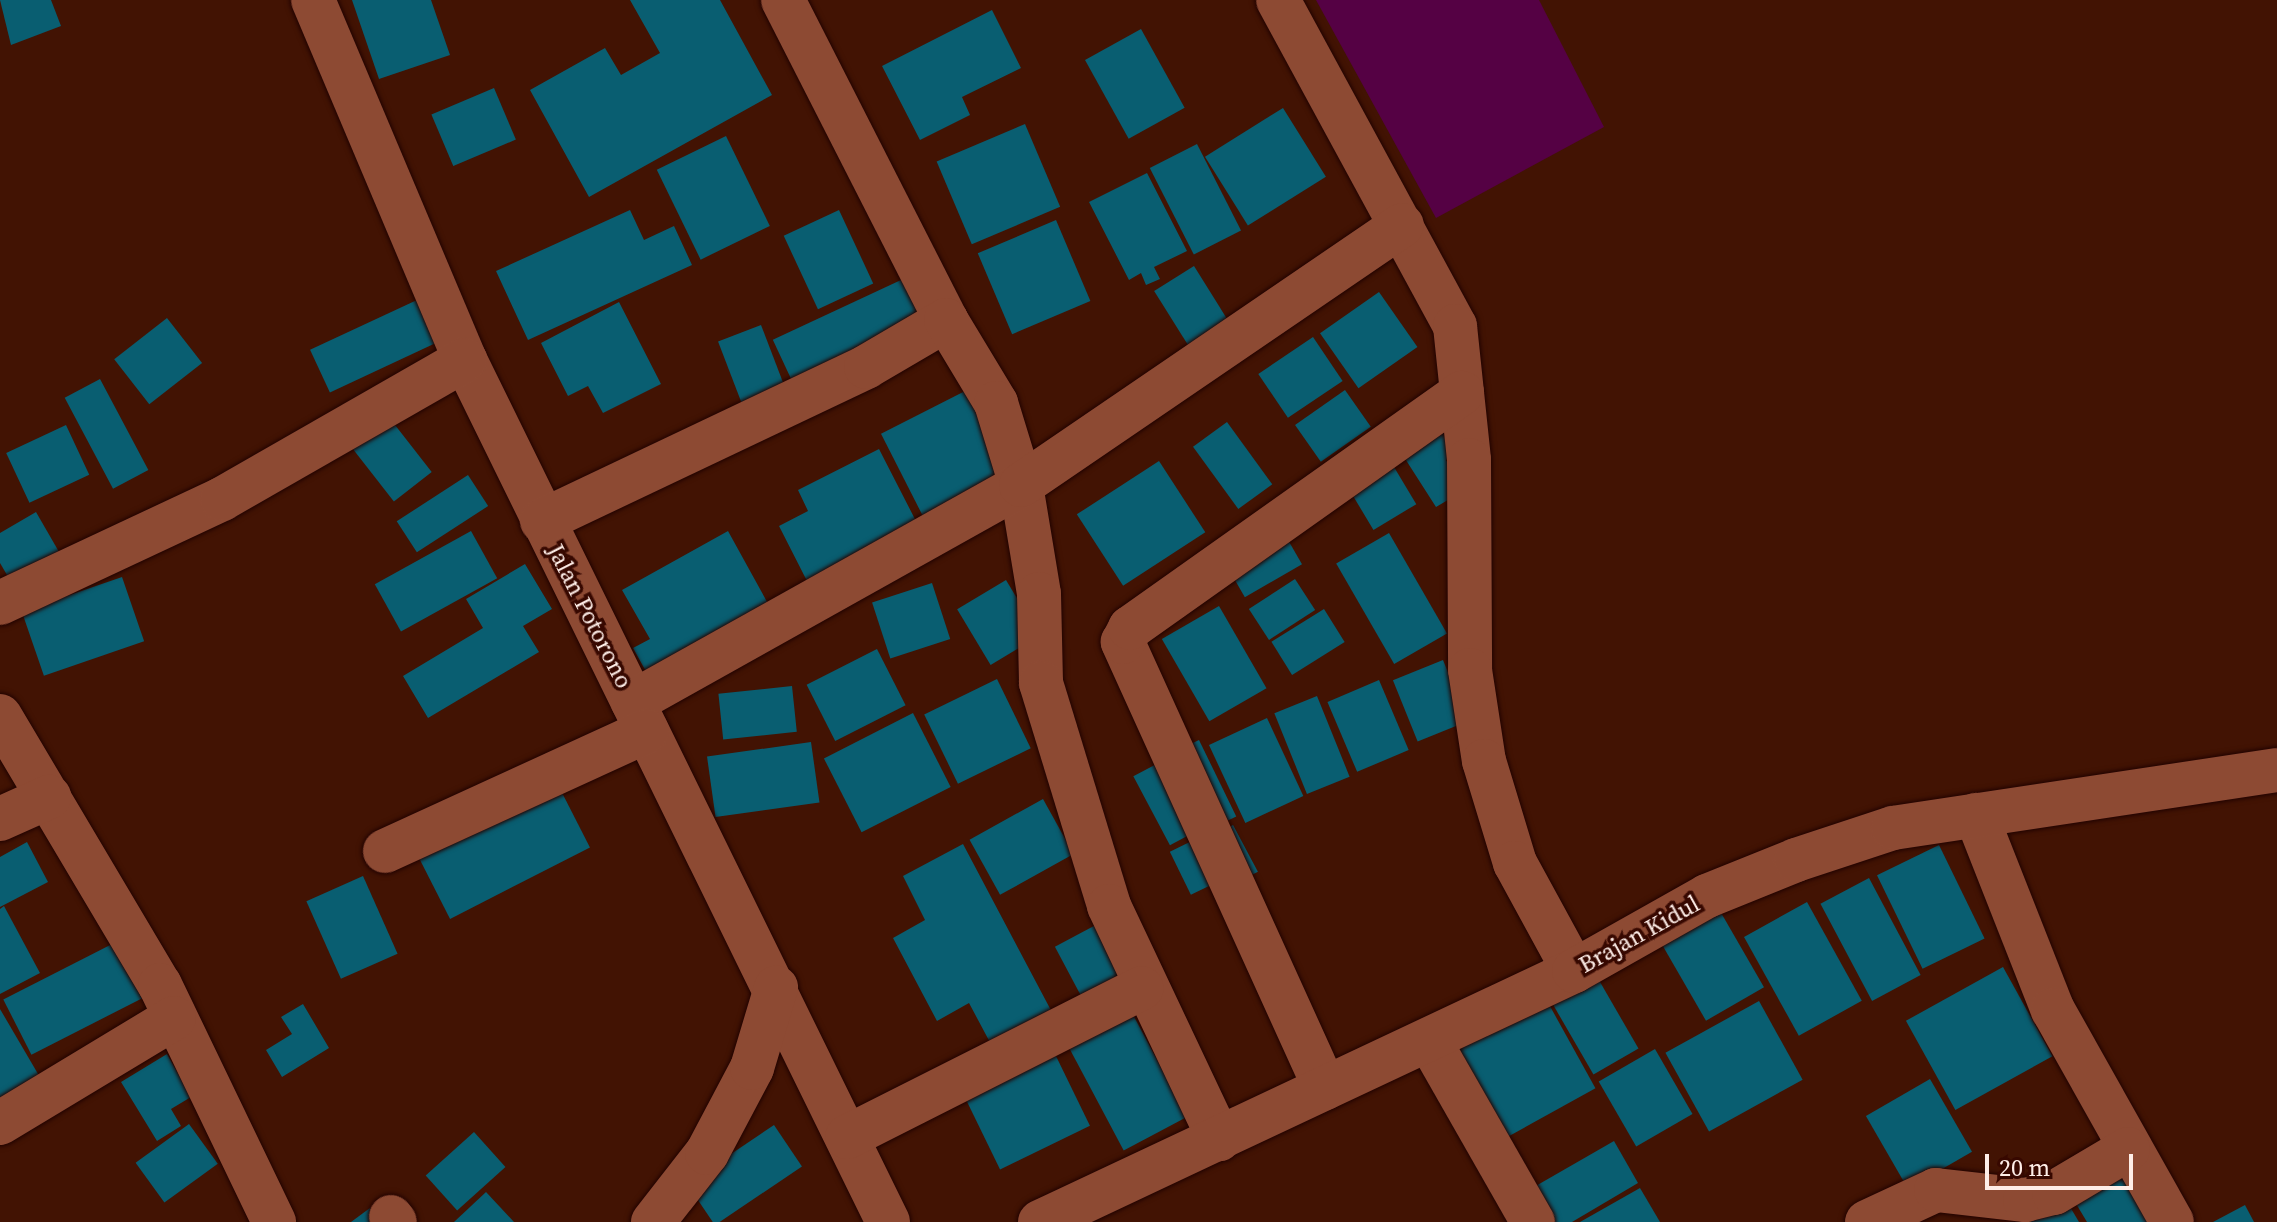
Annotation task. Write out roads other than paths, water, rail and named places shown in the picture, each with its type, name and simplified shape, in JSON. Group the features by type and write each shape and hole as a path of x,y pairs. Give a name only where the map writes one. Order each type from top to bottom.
{"street":[{"name":"Jalan Potorono","path":"313,0 465,360 542,521 776,988 888,1222"},
{"path":"783,0 946,320 996,403 1021,485 1039,594 1041,683 1109,906 1142,988 1219,1139"},
{"path":"1278,0 1455,326 1462,393 1470,670 1484,761 1515,863 1574,971"},
{"path":"385,851 640,716 1021,485 1402,225"},
{"path":"542,521 866,367 946,320"},
{"path":"0,603 222,499 465,360"},
{"path":"1325,1088 1123,642 1130,628 1462,393"},
{"path":"0,716 174,1018 274,1222"},
{"name":"Brajan Kidul","path":"1040,1222 1574,971 1707,896 1796,860 1893,828 2277,770"},
{"path":"0,819 49,797"},
{"path":"1976,815 2053,1010 2128,1149 2172,1222"},
{"path":"653,1222 707,1153 745,1082 776,988"},
{"path":"847,1137 1142,988"},
{"path":"0,1123 174,1018"},
{"path":"1429,1040 1533,1222"},
{"path":"1867,1222 1936,1190 2025,1200 2054,1193 2128,1149"}]}
